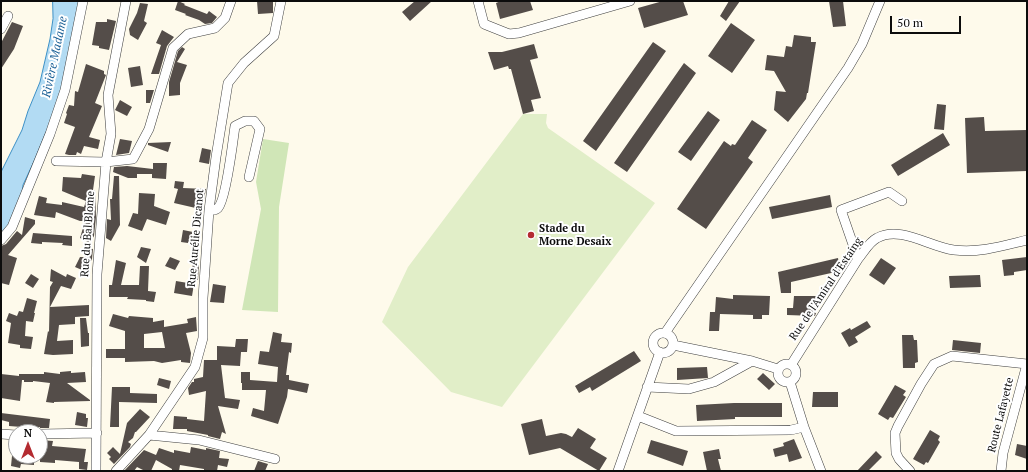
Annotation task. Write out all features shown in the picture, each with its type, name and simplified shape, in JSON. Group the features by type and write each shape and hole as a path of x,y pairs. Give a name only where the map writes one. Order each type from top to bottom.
{"street":[{"path":"1,240 12,227 57,115 70,72 83,1"},
{"name":"Rue du Bal Blome","path":"96,471 97,274 106,162 111,134 108,95 126,1"},
{"path":"56,161 106,162 133,160 149,130 173,48 188,34 215,28 225,18 231,1"},
{"name":"Rue Aurélie Dicanot","path":"116,471 149,435 195,366 203,338 203,298 209,210 228,83 244,63 274,36 281,1"},
{"path":"478,1 484,24 509,34 519,33 630,1"},
{"path":"870,24 874,1"},
{"path":"665,333 848,68 862,44 880,1"},
{"path":"1,29 8,16"},
{"path":"209,210 215,210 219,207 223,196 235,126 245,121 254,121 260,129 249,177"},
{"path":"858,259 841,210 889,192 902,201"},
{"name":"Rue de l'Amiral d'Estaing","path":"791,365 858,259 871,242 877,238 892,233 915,238 952,250 974,251 985,250 1027,240"},
{"path":"665,333 671,336 673,345 672,348 666,352 657,351 653,345 654,338 659,334 665,333"},
{"path":"673,345 752,361 778,369 786,364 791,365 796,369 796,376 790,382 783,382 779,378 778,369"},
{"path":"618,471 660,352"},
{"path":"910,471 899,459 896,453 895,434 921,384 934,364 952,356 1027,364"},
{"path":"647,387 689,389 714,382 752,361"},
{"name":"Route Lafayette","path":"1001,471 1003,452 1027,364"},
{"path":"790,382 820,471"},
{"path":"638,416 676,431 791,430 804,427"},
{"path":"48,434 97,433"},
{"path":"149,435 199,440 276,459"}],"green space":[{"name":"Stade du Morne Desaix","path":"523,114 547,114 546,123 548,128 655,203 502,407 451,392 382,322 408,267"},
{"path":"263,139 289,143 279,207 278,312 242,310 261,209 256,182"}],"water":[{"name":"Rivière Madame","path":"53,1 79,1 63,91 23,185 22,193 12,223 1,237 1,172 22,130 40,82 50,39 53,19"}],"building":[{"path":"178,1 207,14 209,11 217,17 212,23 205,24 175,10"},
{"path":"257,1 273,1 273,13 258,14"},
{"path":"415,1 432,1 410,21 402,12"},
{"path":"501,1 530,1 533,10 500,19 496,3"},
{"path":"663,1 683,1 688,15 644,28 638,8"},
{"path":"729,1 740,1 726,21 720,16"},
{"path":"829,1 843,1 846,26 833,27"},
{"path":"140,3 148,4 144,21 147,23 138,40 130,35 129,29"},
{"path":"107,19 116,21 109,50 92,45 96,22 107,22"},
{"path":"12,22 23,26 14,49 1,69 1,43"},
{"path":"731,23 755,40 732,73 708,56"},
{"path":"162,30 174,37 167,46 159,74 151,74 161,45 156,43"},
{"path":"794,35 811,37 811,42 816,42 806,99 788,122 774,110 776,91 786,92 774,71 765,70 767,55 784,57 786,46 792,47"},
{"path":"653,42 666,51 596,151 583,141"},
{"path":"534,44 538,58 530,60 541,98 531,100 534,111 523,114 511,69 509,69 508,66 494,70 488,52 502,52"},
{"path":"182,47 185,49 177,62 187,65 180,83 180,95 169,96 169,82 178,51"},
{"path":"684,63 696,73 627,172 614,163"},
{"path":"86,64 104,71 104,74 106,75 95,103 102,106 89,137 100,140 98,149 84,146 81,154 77,152 76,155 69,155 65,154 75,127 64,123 69,105 74,106 75,91 78,92"},
{"path":"140,66 143,85 131,87 128,68"},
{"path":"146,90 154,90 150,103 146,103"},
{"path":"120,100 132,107 127,116 115,110"},
{"path":"937,104 946,105 944,130 934,129"},
{"path":"708,111 720,120 691,161 678,152"},
{"path":"984,117 985,131 1027,130 1027,171 967,173 965,118"},
{"path":"752,120 767,130 748,158 753,162 706,229 677,209 724,141 731,146 732,144 735,145"},
{"path":"943,133 950,145 898,176 891,165"},
{"path":"120,139 132,141 129,153 116,155"},
{"path":"171,142 168,152 148,145 148,143"},
{"path":"202,148 211,150 209,164 199,162"},
{"path":"153,163 167,163 166,179 152,178 152,174 137,174 137,178 128,178 113,172 114,167 127,166 153,169"},
{"path":"82,174 95,176 93,190 95,190 96,217 94,236 90,243 80,238 85,221 80,221 56,212 55,218 34,215 39,196 47,198 46,203 62,205 62,202 84,207 86,201 62,191 63,177 81,178"},
{"path":"114,176 119,176 120,225 111,241 106,238 107,219 111,220 110,199 112,199"},
{"path":"175,181 184,182 183,188 206,189 200,209 174,203 178,189 174,188"},
{"path":"139,193 155,194 154,206 170,212 166,225 147,219 142,231 128,226 133,213 138,214"},
{"path":"830,195 832,207 772,219 769,207"},
{"path":"25,217 35,220 35,224 8,255 17,258 9,285 1,283 1,246 6,244 17,231 22,235"},
{"path":"183,230 193,232 188,243 181,242"},
{"path":"33,233 72,236 72,246 62,245 63,243 31,243"},
{"path":"141,247 151,249 146,263 137,257"},
{"path":"87,248 93,249 92,259 84,275 81,274 82,270 75,267 80,257 85,257"},
{"path":"170,257 180,261 175,270 165,266"},
{"path":"1027,257 1027,270 1014,272 1014,275 1004,276 1002,260"},
{"path":"838,258 840,271 791,282 791,293 781,293 778,272"},
{"path":"881,258 896,268 884,285 869,275"},
{"path":"116,260 126,263 121,285 139,285 140,266 149,266 148,291 156,292 154,302 127,299 128,297 109,297 109,285 112,285"},
{"path":"193,264 199,265 198,280 190,278"},
{"path":"51,269 66,277 67,274 76,278 71,289 61,286 50,307 89,305 89,316 75,317 75,324 59,325 57,341 73,340 73,354 44,354 48,331 49,332 50,287 53,282 50,281"},
{"path":"31,274 39,279 33,288 25,283"},
{"path":"980,275 981,287 950,288 949,276"},
{"path":"176,281 194,284 192,296 174,293"},
{"path":"213,284 226,286 224,303 210,302"},
{"path":"733,295 770,296 769,315 762,315 762,319 753,319 753,315 720,314 719,331 709,331 710,312 715,312 716,297 733,299"},
{"path":"794,296 817,296 815,316 787,315 787,308 793,308"},
{"path":"27,298 37,301 33,322 26,321 25,336 33,337 31,349 20,348 20,345 8,343 11,323 6,321 9,313 17,316 19,311 23,312"},
{"path":"113,314 128,318 129,316 153,318 153,322 164,320 164,327 188,323 187,319 196,317 197,331 186,333 191,353 190,363 181,362 181,360 162,363 154,361 125,362 125,358 106,358 106,349 125,349 125,331 109,326","holes":["162,332 165,348 144,348 144,334"]},
{"path":"80,318 86,318 89,333 89,346 81,347"},
{"path":"867,321 871,327 855,337 858,342 849,347 841,333 850,328 851,330"},
{"path":"273,332 282,334 281,342 292,343 291,353 289,352 286,375 289,375 289,380 309,384 307,393 288,389 287,397 278,424 251,416 253,408 264,411 266,390 242,390 241,383 241,372 250,372 250,380 277,382 278,367 258,364 260,351 269,352"},
{"path":"902,335 913,335 914,340 917,340 918,362 915,363 915,368 903,368"},
{"path":"236,339 248,339 247,352 241,352 240,366 221,365 225,398 240,400 238,409 218,406 226,434 222,432 220,439 187,431 187,429 173,429 174,416 204,421 206,391 189,395 188,388 192,382 194,382 194,379 203,377 204,360 217,360 217,346 235,347"},
{"path":"953,340 981,343 980,353 952,350"},
{"path":"634,351 641,361 592,391 590,387 579,393 575,386"},
{"path":"707,367 708,378 677,380 677,368"},
{"path":"71,371 71,373 85,372 86,382 67,383 90,401 46,402 50,383 33,381 24,382 24,380 22,380 20,401 1,398 1,374 19,376 19,374 44,374 44,372 60,374 60,372"},
{"path":"763,373 775,384 769,390 757,379"},
{"path":"159,378 171,381 169,389 157,385"},
{"path":"895,385 906,391 903,395 906,397 893,418 890,417 888,420 878,414"},
{"path":"112,387 130,387 130,393 157,394 157,403 119,402 119,427 110,427"},
{"path":"813,392 838,392 838,407 812,407"},
{"path":"782,403 782,417 735,417 735,419 697,421 696,405"},
{"path":"140,409 150,417 135,432 133,438 128,442 131,444 130,447 114,464 109,459 111,457 107,453 113,447 120,454 127,423"},
{"path":"77,412 86,414 86,418 88,418 87,427 75,425"},
{"path":"1,413 50,419 49,428 48,424 9,424 9,422 1,420"},
{"path":"542,419 546,436 561,433 572,437 578,428 596,439 590,448 607,458 599,471 560,448 529,455 521,424"},
{"path":"930,430 940,436 938,440 940,442 928,463 926,462 924,465 913,459"},
{"path":"794,439 802,458 789,462 787,454 775,457 773,449 784,446 783,443"},
{"path":"651,440 688,451 683,466 647,453"},
{"path":"48,441 53,441 52,446 86,449 84,462 88,462 87,470 79,469 79,462 55,460 55,463 48,463"},
{"path":"1017,444 1027,446 1027,459 1015,455"},
{"path":"191,447 220,451 219,458 229,459 227,467 218,465 217,471 204,471 204,469 180,465 179,471 172,471 172,469 156,460 151,471 145,471 137,467 134,471 124,471 144,450 156,455 159,448 174,453 174,450 190,453"},
{"path":"719,449 721,459 718,459 721,471 707,471 703,452"},
{"path":"876,451 882,457 868,471 857,471"},
{"path":"258,461 268,464 265,471 254,471"},
{"path":"11,464 21,464 20,468 11,466"}],"place":[{"name":"Stade du Morne Desaix","path":"531,235"}]}
